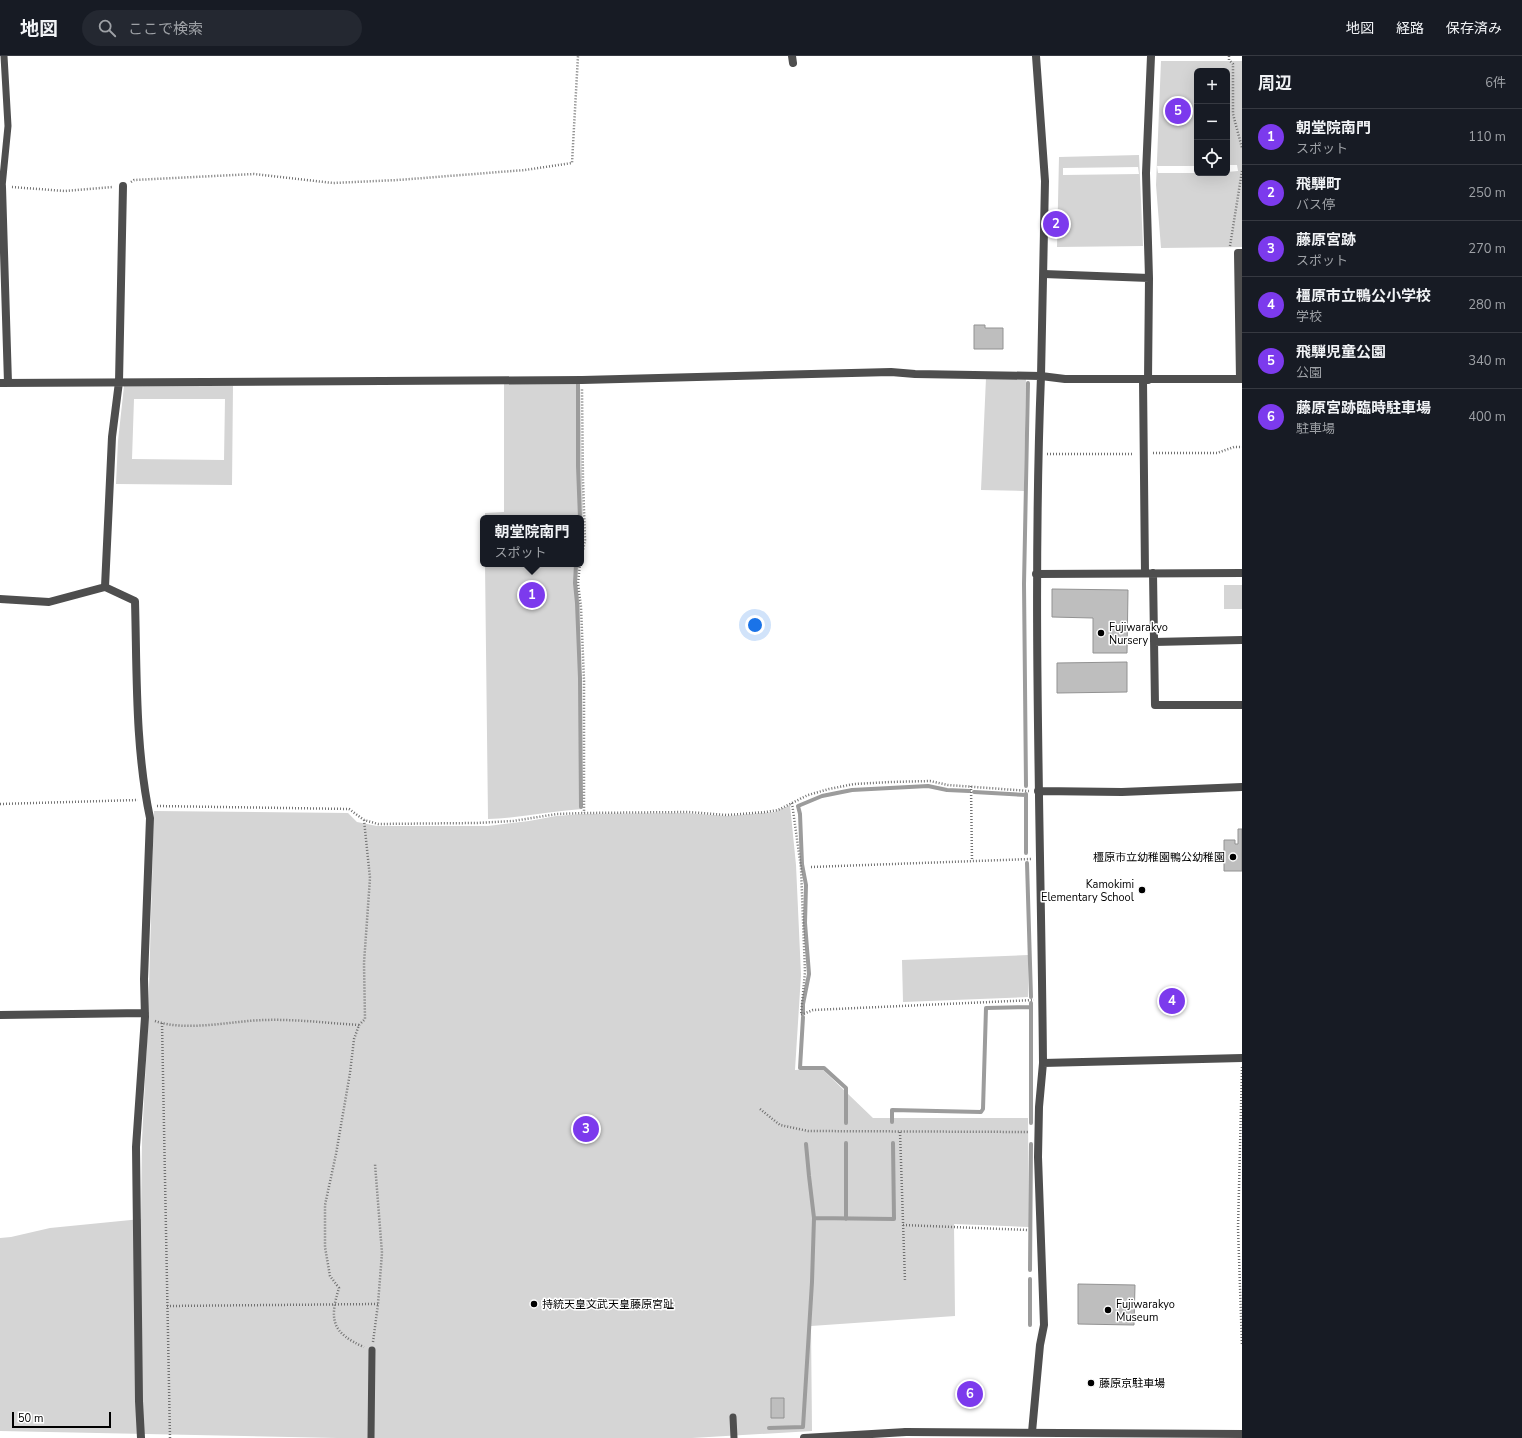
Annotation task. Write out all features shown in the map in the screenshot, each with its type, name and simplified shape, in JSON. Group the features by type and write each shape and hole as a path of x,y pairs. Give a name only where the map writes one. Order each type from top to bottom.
{"street":[{"path":"1032,1435 1040,1345 1044,1325 1038,1132 1043,1063 1036,574 1044,274 1045,174 1036,56"},
{"path":"1151,56 1146,173 1148,278 1143,454 1154,642 1155,705 1242,705"},
{"path":"2,186 4,383 582,380 890,372 1041,376 1065,379 1241,379 1238,253 1242,253"},
{"path":"105,587 112,437 119,382 123,186"},
{"path":"1044,274 1148,278"},
{"path":"1036,574 1242,573"},
{"path":"0,599 49,602 105,587 135,601 139,720 147,803 150,818 144,979 145,1015 136,1147 139,1401 141,1438"},
{"path":"1154,642 1242,640"},
{"path":"1038,791 1122,792 1242,787"},
{"path":"0,1015 145,1015"},
{"path":"1043,1063 1242,1058"},
{"path":"804,1438 906,1432 1032,1435 1242,1434"}],"lane":[{"path":"2,186 8,126 4,56"},
{"path":"371,1438 372,1350"},
{"path":"733,1417 734,1438"}],"path":[{"path":"2,186 65,191 123,186 134,180 254,174 333,183 398,180 525,170 572,163 578,56"},
{"path":"1229,56 1229,60 1233,64 1232,114 1242,148"},
{"path":"1230,249 1242,171"},
{"path":"582,380 584,546"},
{"path":"1038,455 1217,453 1234,447 1242,447"},
{"path":"580,567 578,583 581,607 584,681 584,813"},
{"path":"0,804 114,802 349,809 364,820 385,824 476,823 513,821 557,814 688,812 727,815 778,810 808,795 854,784 930,781 948,785 1038,791"},
{"path":"971,786 972,861"},
{"path":"792,803 801,868 804,972 801,1015 813,1010 1042,999"},
{"path":"364,820 370,878 364,963 365,1019 359,1025 354,1040 336,1154 325,1205 325,1247 330,1276 339,1288 334,1304 335,1325 348,1340 372,1350 378,1304 382,1253 375,1164"},
{"path":"810,867 1039,858"},
{"path":"145,1015 162,1023 172,1025 216,1024 263,1020 304,1020 359,1025"},
{"path":"162,1023 170,1438"},
{"path":"1242,1058 1238,1228 1242,1346"},
{"path":"760,1109 780,1125 808,1131 1038,1132"},
{"path":"900,1132 905,1281"},
{"path":"903,1225 1028,1230"},
{"path":"167,1306 378,1304"}],"shaded area":[{"path":"1161,61 1242,61 1242,247 1161,248 1156,185"},
{"path":"1139,155 1143,246 1057,247 1059,157","holes":["1138,167 1139,174 1063,175 1063,168"]},
{"path":"986,378 1026,378 1024,491 981,490"},
{"path":"504,384 580,384 583,515 485,515 485,513 504,512"},
{"path":"124,386 233,386 232,485 116,484 118,441","holes":["134,399 225,399 224,460 132,459"]},
{"path":"485,567 579,567 577,580 580,605 582,809 488,819"},
{"path":"1224,585 1242,585 1242,609 1224,609"},
{"path":"790,805 796,865 801,975 795,1070 821,1068 873,1118 1028,1118 1029,1227 954,1224 955,1316 811,1326 812,1431 692,1438 337,1438 0,1431 0,1238 50,1228 141,1219 142,1140 148,1022 154,811 348,813 357,822 377,826 488,826 556,816 582,814 685,813 728,816 774,812"},
{"path":"1028,955 1028,997 903,1002 902,960"}],"building":[{"path":"974,325 985,325 985,328 1003,328 1003,349 974,349"},
{"path":"1052,589 1128,590 1127,653 1093,653 1093,618 1052,617"},
{"path":"1127,662 1127,692 1057,693 1057,663"},
{"name":"橿原市立幼稚園鴨公幼稚園","path":"1238,829 1242,829 1242,871 1224,871 1224,840 1235,840 1235,844 1238,844"},
{"path":"1078,1284 1135,1285 1134,1325 1078,1324"},
{"path":"771,1398 784,1398 784,1418 771,1418"}],"waterway":[{"path":"1026,786 1024,584 1028,383"},
{"path":"578,384 580,515"},
{"path":"576,567 575,583 580,678 581,807"},
{"path":"803,1013 803,1004 809,974 805,923 806,885 802,864 800,814 798,806 822,796 852,790 928,786 947,790 969,791"},
{"path":"974,792 1026,795"},
{"path":"1026,794 1026,853"},
{"path":"1027,863 1031,997"},
{"path":"1031,1003 1031,1123"},
{"path":"892,1122 892,1110 981,1112 983,1109 986,1008 1031,1007"},
{"path":"803,1017 800,1068 824,1068 846,1088 846,1123"},
{"path":"846,1143 846,1219"},
{"path":"769,1428 803,1427 812,1282 814,1218 894,1219 893,1143"},
{"path":"806,1144 814,1218"},
{"path":"1030,1270 1031,1144"},
{"path":"1030,1279 1030,1325"}],"place":[{"name":"飛騨児童公園","path":"1178,111"},
{"name":"飛騨町","path":"1056,224"},
{"name":"朝堂院南門","path":"532,595"},
{"name":"Fujiwarakyo Nursery","path":"1101,633"},
{"name":"橿原市立幼稚園鴨公幼稚園","path":"1233,857"},
{"name":"Kamokimi Elementary School","path":"1142,890"},
{"name":"橿原市立鴨公小学校","path":"1172,1001"},
{"name":"藤原宮跡","path":"586,1129"},
{"name":"持統天皇文武天皇藤原宮趾","path":"534,1304"},
{"name":"Fujiwarakyo Museum","path":"1108,1310"},
{"name":"藤原京駐車場","path":"1091,1383"},
{"name":"藤原宮跡臨時駐車場","path":"970,1394"}]}
